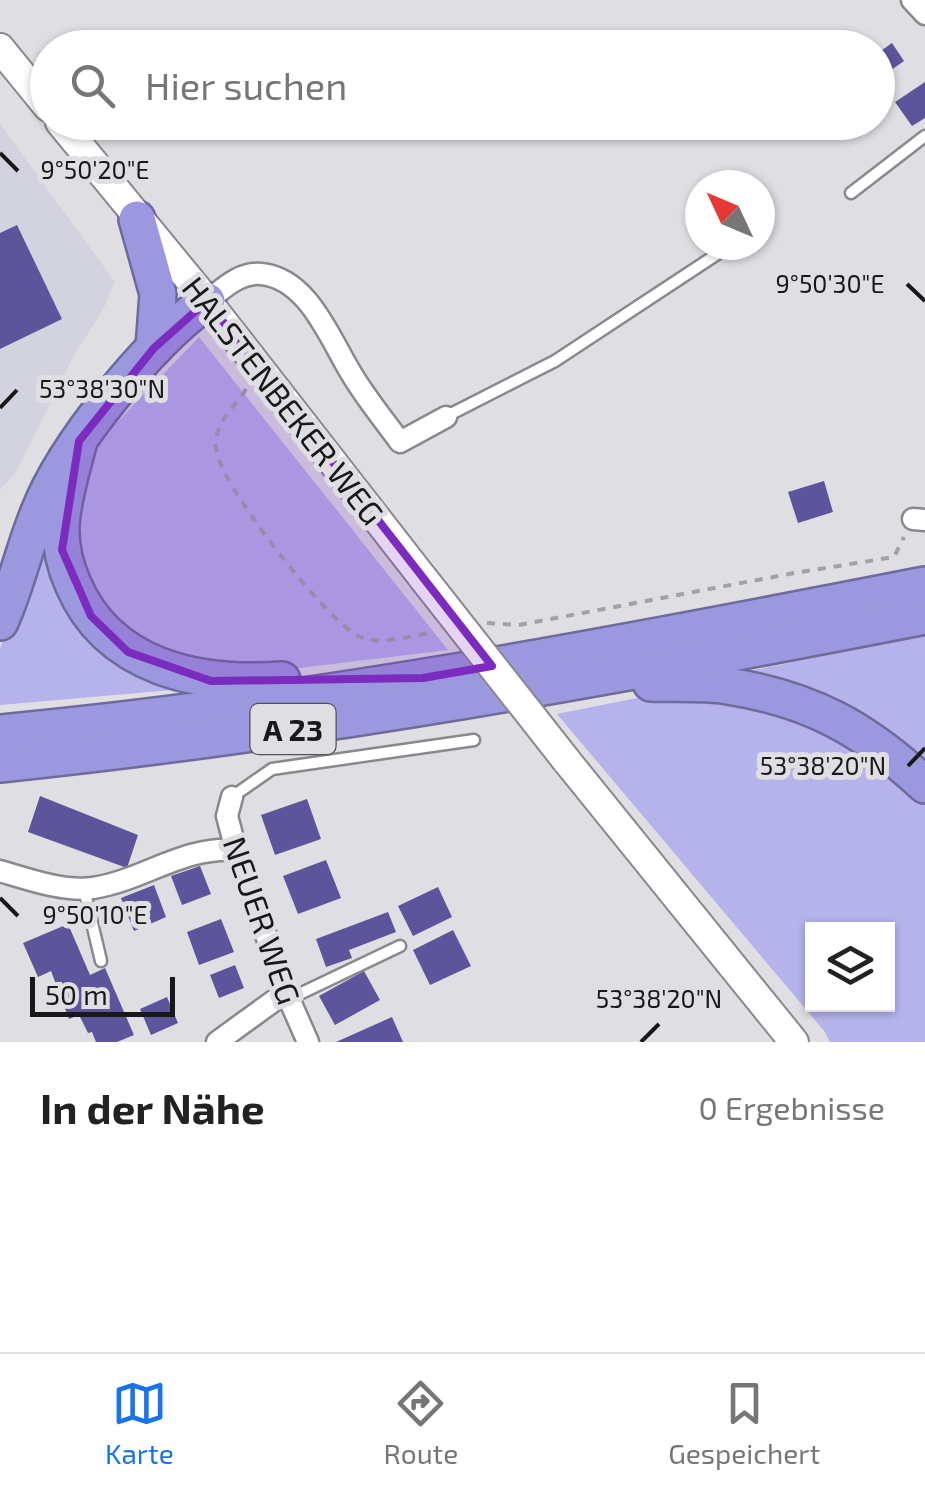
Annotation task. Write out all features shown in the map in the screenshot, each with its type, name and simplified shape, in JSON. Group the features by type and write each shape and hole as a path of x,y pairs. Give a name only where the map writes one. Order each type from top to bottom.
{"highway":[{"path":"137,218 158,294 154,348"},
{"path":"0,622 39,510 79,441 154,348 207,301"},
{"path":"79,441 61,526 62,550 78,596 91,616 128,652 164,670 210,681 423,678"},
{"name":"A 23","path":"0,732 210,709 423,678 925,584"},
{"name":"A 23","path":"0,764 258,734 585,681 925,616"},
{"path":"585,681 726,686 791,700 846,723 886,749 925,785"}],"main road":[{"path":"3,56 30,87"},
{"name":"HALSTENBEKER WEG","path":"74,140 207,301 566,760 794,1042"}],"street":[{"path":"207,301 241,276 261,274 279,279 302,296 321,320 352,375 400,442 446,417"},
{"name":"NEUER WEG","path":"232,796 228,816 236,850 308,1042"},
{"path":"0,871 36,882 84,888 141,874 209,848 236,850"},
{"path":"217,1042 288,996"}],"lane":[{"path":"851,192 925,136"},
{"path":"446,417 555,361 708,260"},
{"path":"232,796 272,769 474,740"},
{"path":"84,888 101,961"},
{"path":"288,996 400,946"}],"path":[{"path":"236,376 247,392 227,412 216,446 220,465 256,522 339,622 360,637 383,641 433,632"},
{"path":"472,626 492,622 519,625 894,558 919,519"}],"highlighted area":[{"path":"207,301 492,666 423,678 211,681 128,652 91,616 62,550 79,441 154,348"}],"shaded area":[{"path":"0,124 115,282 16,472 0,490"},
{"path":"199,337 448,650 299,668 242,670 186,664 116,629 74,556 77,489 100,440"},
{"path":"48,509 68,599 195,688 0,705 0,649"},
{"path":"925,636 925,777 745,672"},
{"path":"694,694 812,719 918,795 925,804 925,1042 830,1042 808,1012 895,1012 895,922 805,922 805,1008 557,714 647,696"}],"building":[{"path":"895,48 904,61 895,67"},
{"path":"925,82 925,118 912,126 895,102"},
{"path":"17,225 62,319 0,349 0,233"},
{"path":"824,481 833,512 798,523 788,492"},
{"path":"40,796 138,835 127,868 28,832"},
{"path":"307,799 321,839 275,855 261,815"},
{"path":"326,860 341,898 298,914 283,876"},
{"path":"200,866 211,894 182,905 171,876"},
{"path":"154,885 166,917 134,931 121,898"},
{"path":"438,887 452,917 413,936 398,906"},
{"path":"388,912 396,932 349,950 352,958 326,967 316,939"},
{"path":"221,919 234,952 199,965 187,932"},
{"path":"68,924 90,975 105,968 134,1035 117,1042 96,1042 79,1015 69,1019 51,971 38,977 23,943"},
{"path":"453,930 471,966 430,985 413,950"},
{"path":"235,965 244,988 219,998 210,975"},
{"path":"364,971 380,1000 335,1025 319,996"},
{"path":"167,997 178,1023 151,1035 140,1009"},
{"path":"392,1017 403,1042 336,1042"}]}
